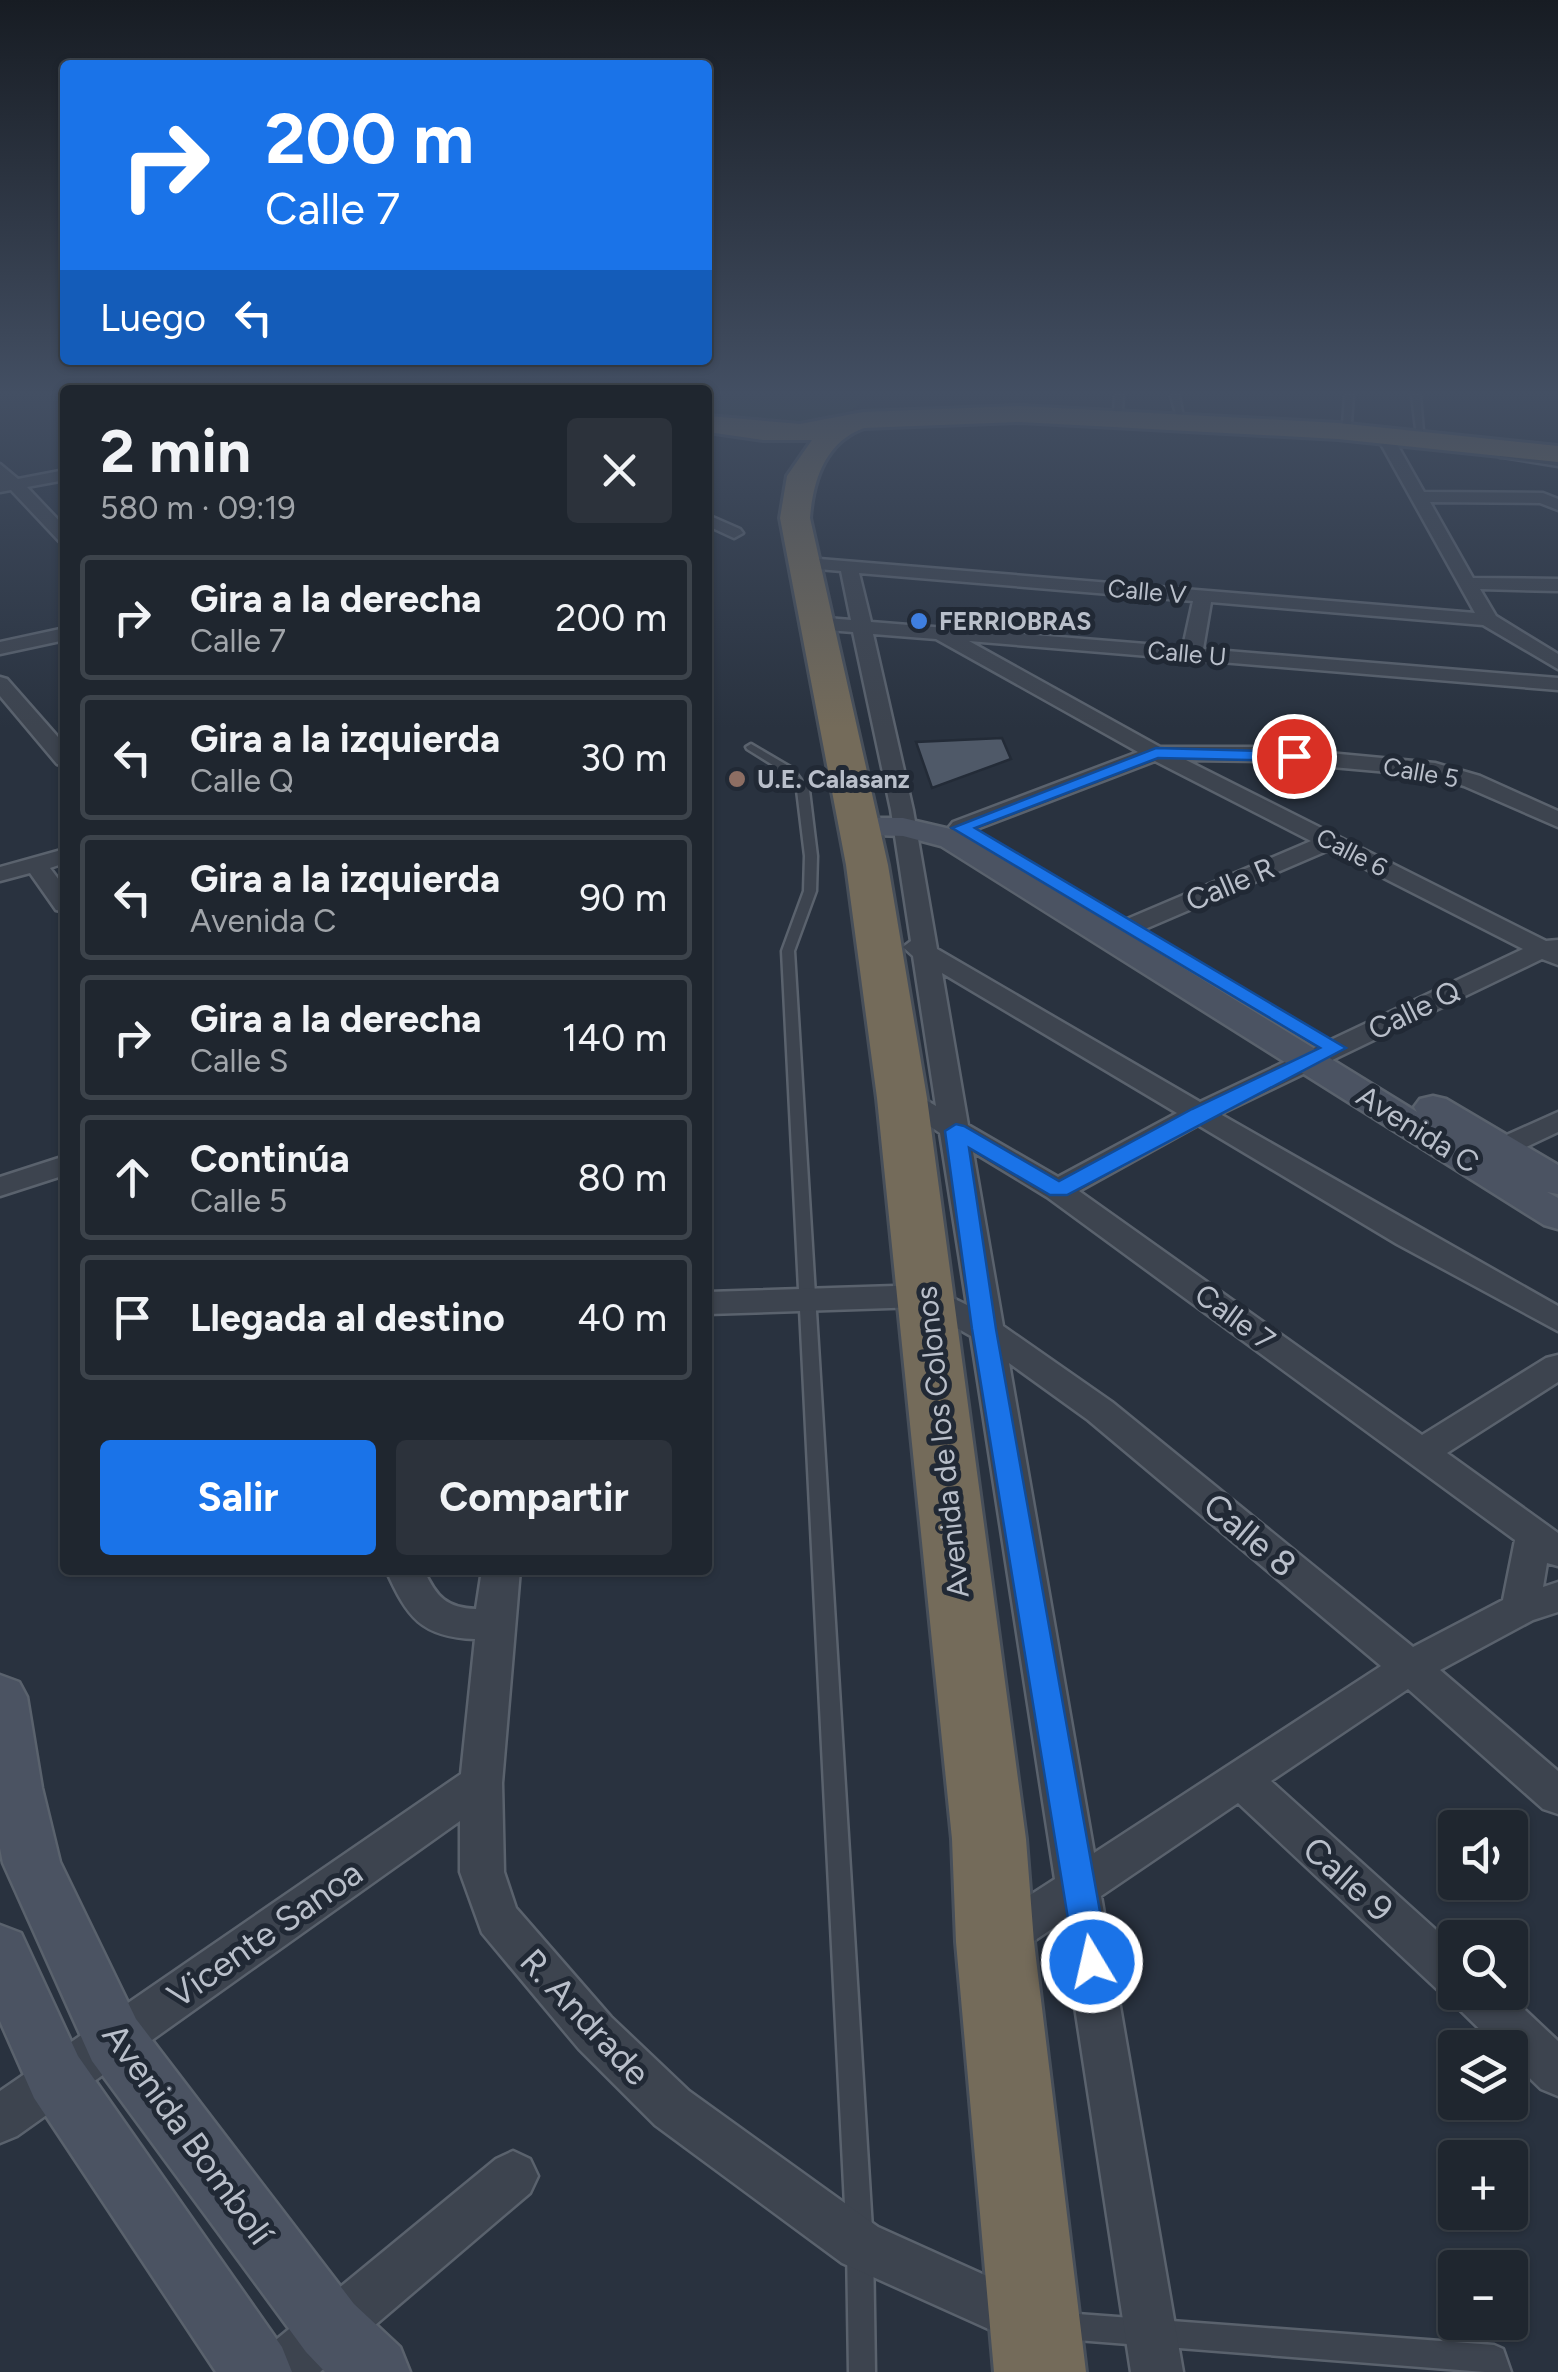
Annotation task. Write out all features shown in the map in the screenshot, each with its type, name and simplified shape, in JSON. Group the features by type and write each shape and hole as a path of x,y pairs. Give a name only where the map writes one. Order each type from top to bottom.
{"highway":[{"name":"Avenida de los Colonos","path":"785,507 817,549"},
{"name":"Avenida de los Colonos","path":"805,507 838,624 901,939 902,1098 988,1838 994,1942 1037,2348"}],"street":[{"path":"31,507 60,533"},
{"path":"1426,507 1488,620 1558,663"},
{"path":"712,522 734,534"},
{"name":"Calle V","path":"817,549 1203,596 1488,620"},
{"path":"1469,583 1558,584"},
{"path":"1192,653 1203,596"},
{"name":"Calle U","path":"838,624 1558,684"},
{"name":"Calle 6","path":"936,631 985,662 1156,753 1553,951"},
{"path":"0,648 60,635"},
{"path":"0,682 60,752"},
{"path":"961,828 1156,753"},
{"name":"Calle 5","path":"1156,753 1265,754 1435,770 1472,781 1558,820"},
{"name":"Avenida C","path":"879,818 961,828 1130,926 1558,1216"},
{"name":"Avenida C","path":"879,818 952,840 1322,1055 1558,1182"},
{"name":"Calle R","path":"1130,926 1331,841"},
{"path":"0,874 60,857"},
{"path":"36,864 60,898"},
{"path":"901,939 1408,1237 1558,1320"},
{"path":"901,939 956,1131 984,1329 1158,2372"},
{"name":"Calle Q","path":"1058,1190 1199,1113 1553,951"},
{"name":"Calle 7","path":"902,1098 1058,1190 1546,1543"},
{"path":"1501,1148 1558,1122"},
{"path":"0,1188 60,1167"},
{"path":"712,1303 926,1296"},
{"name":"Calle 8","path":"926,1296 984,1329 1100,1411 1410,1667 1558,1796"},
{"path":"1422,1452 1558,1366"},
{"path":"1520,1609 1546,1543"},
{"path":"407,1575 417,1598 433,1616 454,1625 496,1624"},
{"name":"R. Andrade","path":"501,1575 480,1783 482,1872 498,1920 594,2033 661,2098 860,2246 1037,2348"},
{"path":"994,1942 1242,1782 1410,1667 1520,1609 1558,1597"},
{"name":"Avenida Bombolí","path":"0,1697 14,1788 32,1863 114,2040 330,2328 375,2372"},
{"name":"Calle 9","path":"1242,1782 1438,1961"},
{"name":"Vicente Sanoa","path":"0,2119 480,1783"},
{"path":"0,1952 56,2077 258,2372"},
{"path":"1492,2010 1558,2073"},
{"path":"279,2372 514,2176"}],"lane":[{"path":"751,747 796,778 803,790 811,856 810,891 788,951 860,2246 862,2372"},
{"path":"1037,2348 1152,2335 1494,2358 1498,2372"}],"building":[{"path":"1002,738 1011,759 932,788 916,742"}],"place":[{"name":"FERRIOBRAS","path":"919,621"},
{"name":"U.E. Calasanz","path":"737,779"}],"route":[{"path":"1092,1962 984,1329 956,1131 1058,1190 1199,1113 1336,1048 961,828 1156,753 1294,756"}]}
